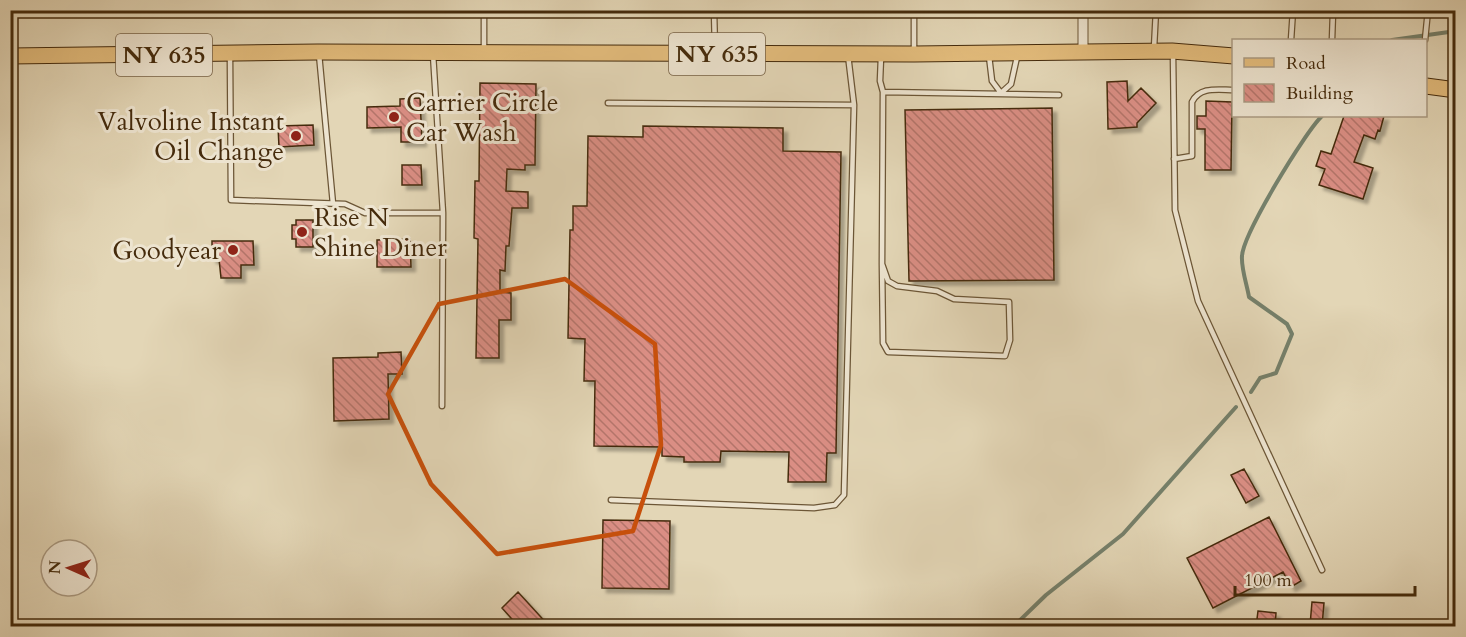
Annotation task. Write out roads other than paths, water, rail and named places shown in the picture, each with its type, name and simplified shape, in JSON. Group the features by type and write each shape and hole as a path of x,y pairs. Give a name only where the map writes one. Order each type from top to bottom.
{"main road":[{"name":"NY 635","path":"10,56 433,51 989,54 1173,51 1232,56"},
{"path":"1427,86 1455,90"}],"street":[{"path":"1083,10 1083,53"}],"lane":[{"path":"484,10 484,52"},
{"path":"714,10 715,54"},
{"path":"914,10 914,54"},
{"path":"1154,51 1155,10"},
{"path":"1292,39 1293,10"},
{"path":"1425,39 1428,10"},
{"path":"1332,39 1333,12"},
{"path":"433,51 443,213 442,406"},
{"path":"1173,51 1174,210 1198,301 1322,570"},
{"path":"318,52 333,204"},
{"path":"1001,93 1011,84 1018,53"},
{"path":"230,54 231,200 345,204 365,213 443,213"},
{"path":"611,500 814,508 835,505 844,495 854,105 848,54"},
{"path":"880,54 880,81 883,92 882,264 883,343 888,352 1005,356 1010,340 1009,302 954,299 937,291 897,286 888,281 882,264"},
{"path":"989,54 992,81 1001,93"},
{"path":"1174,159 1192,156 1192,102 1196,94 1205,90 1232,90"},
{"path":"883,92 1059,96"},
{"path":"608,103 854,105"}],"waterway":[{"path":"1399,39 1456,31"},
{"path":"1251,392 1260,378 1276,373 1292,334 1287,324 1249,297 1242,261 1245,244 1276,184 1302,142 1321,117"},
{"path":"1014,626 1046,595 1123,534 1236,407"}],"place":[{"name":"Carrier Circle Car Wash","path":"394,117"},
{"name":"Valvoline Instant Oil Change","path":"296,136"},
{"name":"Rise N Shine Diner","path":"302,232"},
{"name":"Goodyear","path":"233,250"}]}
